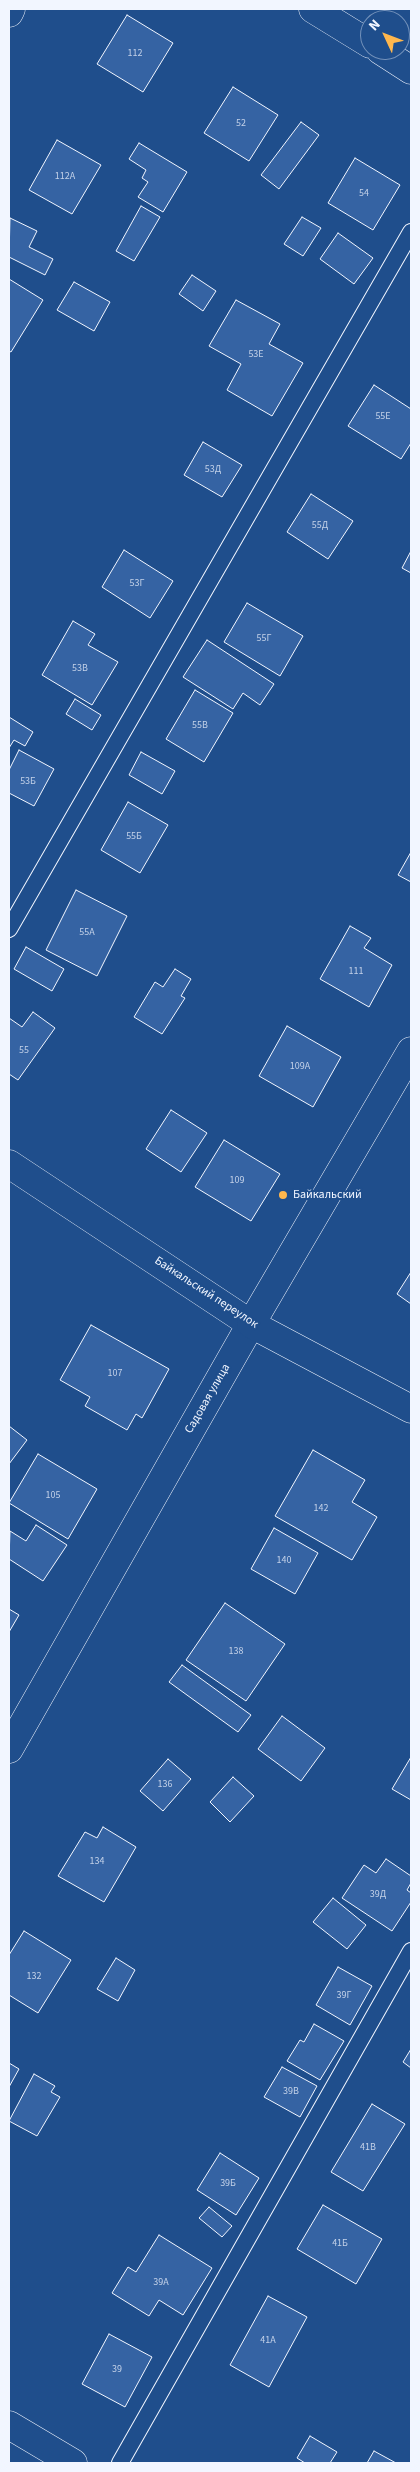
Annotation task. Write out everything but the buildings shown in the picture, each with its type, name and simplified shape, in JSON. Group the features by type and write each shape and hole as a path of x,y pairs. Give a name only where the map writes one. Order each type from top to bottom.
{"street":[{"path":"313,9 360,38"},
{"path":"396,60 411,70"},
{"name":"Садовая улица","path":"9,1749 251,1324 411,1051"},
{"name":"Байкальский переулок","path":"9,1164 251,1324 411,1409"},
{"path":"9,2425 74,2463"}],"lane":[{"path":"9,929 411,232"},
{"path":"120,2463 411,1951"}],"place":[{"name":"Байкальский","path":"283,1195"}]}
